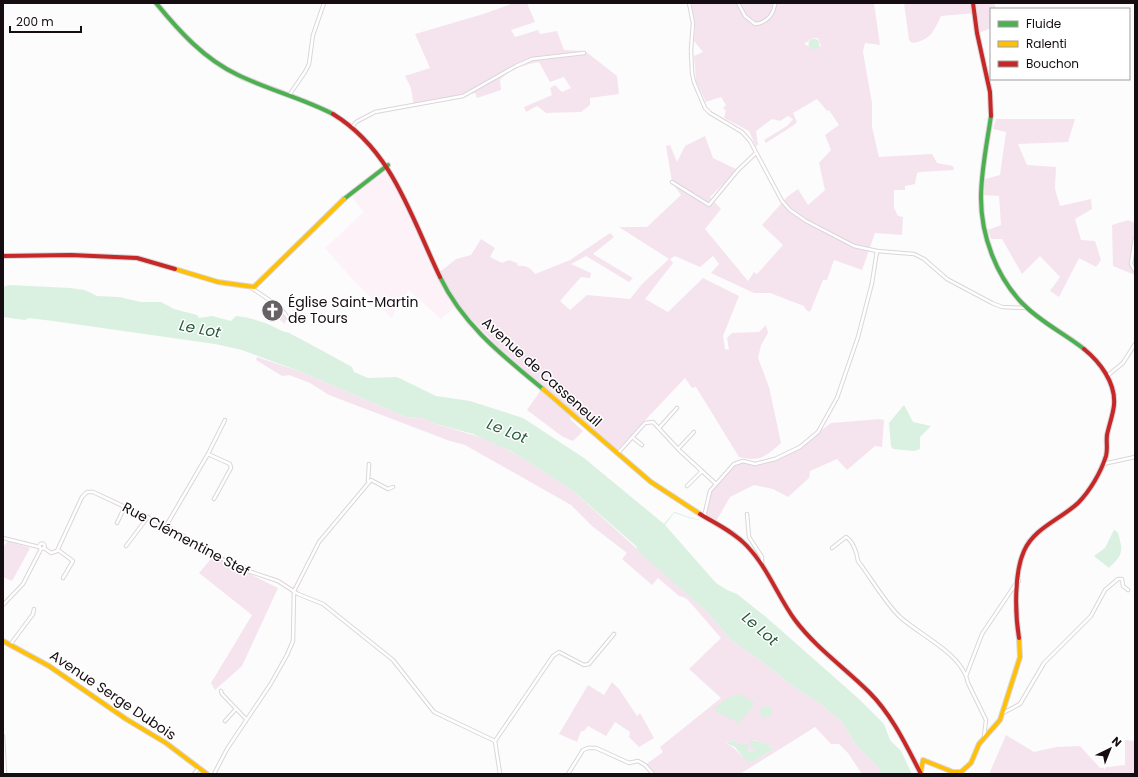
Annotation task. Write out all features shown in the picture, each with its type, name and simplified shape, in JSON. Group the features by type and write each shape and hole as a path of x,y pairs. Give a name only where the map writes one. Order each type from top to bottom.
{"street":[{"name":"Avenue de Casseneuil","path":"156,3 191,43 216,63 238,75 306,99 337,115 353,126 372,144 388,165 401,187 439,275 456,306 484,338 652,482 679,502 732,533 747,546 762,565 795,620 819,647 870,694 898,729 921,773"},
{"path":"290,94 309,64 313,35 324,3"},
{"path":"689,3 693,23 691,50 692,73 694,82 705,108 710,113 742,132 756,153 782,201 790,210 806,221 854,246 877,251 914,254 924,259 947,279 992,303 1002,307 1028,308"},
{"path":"738,3 747,19 758,24 771,15 775,3"},
{"path":"921,773 922,760 926,760 953,772 961,772 971,763 979,744 984,737 1000,720 1020,657 1021,646 1016,622 1022,556 1029,544 1050,524 1080,501 1103,464 1106,456 1107,436 1114,398 1107,376 1100,365 1068,336 1028,308 1013,292 1002,275 993,255 983,223 982,192 992,112 990,84 977,34 973,3"},
{"path":"353,126 356,122 375,112 463,96 516,66 532,59 584,53"},
{"path":"672,182 709,204 738,170 756,153"},
{"path":"250,287 260,283 298,242 336,206 388,165"},
{"path":"1135,238 1131,264 1135,271"},
{"path":"704,517 707,498 715,483 734,464 743,461 755,464 775,459 800,446 818,432 838,398 858,338 872,283 877,251"},
{"path":"3,256 22,257 71,255 137,258 218,282 250,287 280,307 288,318"},
{"path":"1107,376 1123,363 1135,344"},
{"path":"659,428 677,408"},
{"path":"166,526 208,454 225,420"},
{"path":"618,453 648,422 652,422 678,449 715,483"},
{"path":"678,449 694,432"},
{"path":"632,437 642,445"},
{"path":"208,454 230,464 231,468 214,499"},
{"path":"1103,464 1135,457"},
{"path":"214,774 227,749 278,671 293,641 294,591 324,535 345,513 368,482 369,464"},
{"path":"687,486 702,471"},
{"path":"368,482 373,480 388,489 393,487"},
{"name":"Rue Clémentine Stef","path":"58,550 84,494 93,492 166,526 236,567 278,581 294,591 323,604 393,660 426,703 438,714 495,741"},
{"path":"117,523 125,506"},
{"path":"747,514 749,537 762,557 762,565"},
{"path":"126,546 148,517"},
{"path":"832,548 846,537 850,539 857,554 858,561 900,617 941,649 950,654 966,676 986,720 984,737"},
{"path":"3,538 42,548 51,553 58,550 73,561 63,578"},
{"path":"3,605 22,584 42,548"},
{"path":"1003,713 1020,704 1044,663 1091,616 1105,590 1118,579 1122,579 1123,586 1128,590"},
{"path":"966,676 982,634 1017,582 1019,582"},
{"path":"10,645 33,614 34,609"},
{"path":"500,774 495,741 554,656 559,652 584,665 589,664 614,634"},
{"name":"Avenue Serge Dubois","path":"3,641 49,666 126,719 166,743 207,774"},
{"path":"221,691 222,694 246,719"},
{"path":"225,721 236,709"},
{"path":"3,736 5,774"},
{"path":"568,774 584,750 588,748 596,748 629,763 638,761 645,765 653,774"},
{"path":"194,774 199,768"}],"shaded area":[{"path":"514,3 527,3 535,22 511,30 515,37 538,30 540,34 557,31 564,50 585,51 617,76 619,94 590,98 590,105 581,112 546,113 537,106 526,112 524,107 552,95 550,88 555,85 562,92 571,88 564,77 550,82 539,62 523,66 508,73 500,80 501,90 477,98 475,93 414,107 411,88 405,76 430,68 415,34 480,15"},
{"path":"691,3 874,3 880,45 865,43 863,52 872,103 872,127 879,157 932,154 937,163 953,166 954,170 917,173 915,184 905,186 905,190 894,190 894,208 898,216 903,217 902,235 875,233 862,270 834,260 827,280 823,280 810,312 806,310 804,306 770,293 754,293 711,273 719,264 713,256 700,267 675,256 670,259 673,263 645,299 668,312 703,278 739,296 723,336 725,349 729,350 727,338 732,333 759,332 766,325 768,333 761,345 758,358 769,387 781,443 766,455 752,459 739,457 696,387 692,388 685,378 617,450 574,414 570,419 583,431 573,441 563,437 527,410 543,387 502,351 458,305 440,272 456,259 471,255 481,239 495,248 490,257 502,263 509,260 517,263 518,266 528,267 535,274 570,260 610,233 614,237 593,254 633,278 629,282 586,256 571,264 591,273 590,278 581,277 560,301 570,310 587,295 630,299 642,284 669,259 619,227 647,227 681,195 672,182 666,146 670,145 677,162 685,146 705,136 713,158 738,170 710,197 721,209 705,229 748,281 754,272 757,274 783,245 762,225 787,197 798,189 808,205 825,190 819,163 831,150 825,135 839,125 829,110 827,111 817,99 793,113 797,122 766,143 764,140 787,126 793,119 788,116 780,121 772,119 756,131 758,144 756,147 749,131 724,118 726,111 723,108 726,105 721,97 706,102 696,81 694,56 703,52 694,41 695,23","holes":["813,38 818,38 821,46 812,48 804,44"]},
{"path":"904,3 994,3 996,8 990,8 990,28 979,33 976,13 941,16 931,34 923,40 912,43 909,40"},
{"path":"996,119 1075,119 1068,142 1018,144 1027,165 1056,167 1055,189 1060,206 1091,199 1092,209 1075,219 1081,240 1095,241 1101,260 1096,267 1079,258 1059,297 1050,291 1060,277 1040,256 1022,274 1002,239 991,239 988,230 1001,225 999,196 984,195 985,179 1000,175 1006,132 993,129"},
{"path":"387,168 458,305 441,319 409,290 397,305 392,318 355,282 325,248 364,212 352,197"},
{"path":"1128,220 1135,223 1135,275 1113,266 1112,225"},
{"path":"273,304 279,308 286,319 285,324 275,316 277,311 271,308"},
{"path":"257,357 304,373 406,417 423,418 433,423 486,439 518,455 572,490 708,613 732,641 764,663 794,687 822,705 843,723 855,744 879,768 881,774 862,774 848,753 839,744 831,744 815,727 740,774 651,774 645,765 663,752 660,747 721,698 689,669 721,638 688,600 679,596 658,578 652,585 622,559 627,553 592,526 571,505 465,445 450,441 329,395 310,383 289,375 282,376 256,360","holes":["735,740 736,743 746,746 750,752 755,752 753,740 766,743 768,747 772,746 773,749 753,762 745,759 734,748 726,743"]},
{"path":"879,419 884,420 882,447 875,446 847,470 837,459 810,471 809,478 788,497 773,489 754,485 730,497 715,523 704,517 710,491 734,464 743,461 755,464 775,459 800,446 831,423"},
{"path":"8,541 30,548 12,581 3,577 3,547"},
{"path":"215,554 238,568 278,588 242,666 215,690 211,683 252,615 199,573"},
{"path":"612,682 619,689 637,716 640,713 654,738 639,747 629,737 630,732 615,722 606,736 588,726 584,731 581,731 577,742 559,734 588,685 604,695"},
{"path":"1006,735 1034,752 1056,747 1080,746 1100,768 1125,765 1125,740 1135,741 1135,774 989,774"}],"water":[{"path":"814,38 818,40 820,44 818,48 814,50 810,48 808,44 810,40"},
{"name":"Le Lot","path":"9,285 70,288 85,290 97,296 119,297 141,302 161,302 174,309 197,315 199,318 212,316 231,321 236,316 253,319 275,327 281,331 290,333 352,367 354,372 368,378 397,377 436,396 470,401 523,418 584,458 664,524 674,512 698,519 691,519 674,513 665,525 716,583 737,594 766,617 859,699 884,724 890,740 901,751 912,774 881,774 879,768 855,744 843,723 822,705 794,687 764,663 732,641 708,613 638,551 636,546 572,490 513,452 473,434 433,423 423,418 406,417 304,373 242,350 215,344 53,321 29,318 25,320 3,317 3,287"},
{"path":"904,405 913,422 931,426 920,437 920,449 914,451 893,449 891,446 889,423"},
{"path":"1114,530 1118,534 1121,553 1109,568 1094,556 1105,548"},
{"path":"739,694 754,702 754,705 739,723 715,711 715,708 726,699"},
{"path":"764,706 768,706 772,712 768,718 764,718 760,714 760,710"},
{"path":"736,740 736,743 749,745 748,750 750,752 755,751 750,744 751,740 766,743 769,747 772,746 773,749 753,762 745,760 735,747 726,743"}],"traffic: fast":[{"path":"156,3 183,34 214,61 238,75 333,114"},
{"path":"991,116 983,167 981,198 984,226 992,254 1005,280 1022,303 1044,322 1084,349"},
{"path":"344,199 388,165"},
{"path":"440,277 449,294 472,325 499,352 543,389"}],"traffic: slow":[{"path":"175,269 218,282 254,287 344,199"},
{"path":"543,389 651,482 700,514"},
{"path":"921,771 923,760 953,772 961,772 971,763 979,744 1000,720 1020,657 1019,638"},
{"path":"3,641 49,666 126,719 166,743 207,774"}],"traffic: jam":[{"path":"973,3 977,33 990,92 991,116"},
{"path":"333,114 354,129 386,166 409,209 440,277"},
{"path":"3,256 71,255 137,258 175,269"},
{"path":"1019,638 1016,594 1018,570 1024,551 1034,536 1048,524 1071,509 1087,493 1095,481 1106,456 1107,435 1113,412 1114,397 1110,381 1106,374 1096,360 1084,349"},
{"path":"700,514 725,528 747,546 761,564 789,611 803,630 821,649 860,683 885,710 921,774"}],"place":[{"name":"Église Saint-Martin de Tours","path":"272,310"}]}
